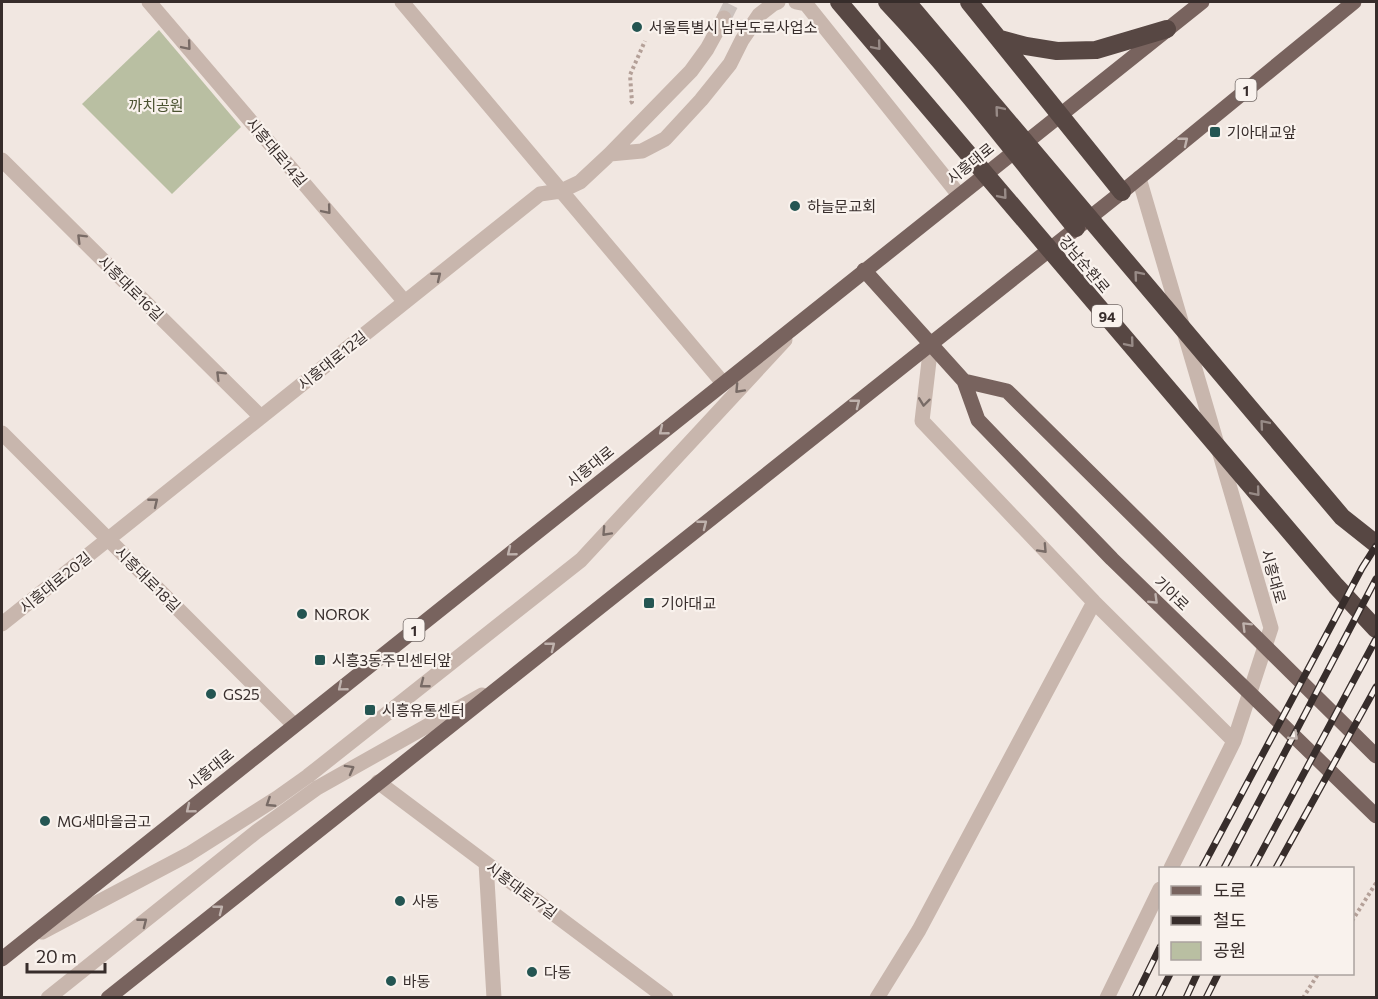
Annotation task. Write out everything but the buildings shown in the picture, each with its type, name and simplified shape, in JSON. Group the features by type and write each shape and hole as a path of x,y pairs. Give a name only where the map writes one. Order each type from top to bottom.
{"highway":[{"name":"강남순환로","path":"839,2 1336,586 1377,629"},
{"path":"887,2 920,37 1076,228"},
{"path":"907,2 1342,517 1377,553"},
{"path":"969,2 1122,192"},
{"path":"1000,39 1058,51 1096,50 1167,29"},
{"path":"1342,517 1377,544"}],"main road":[{"name":"시흥대로","path":"2,959 1202,2"},
{"name":"1","path":"108,998 1122,192 1353,2"},
{"name":"기아로","path":"864,270 964,381 978,420 1112,559 1377,816"},
{"name":"기아로","path":"964,381 1007,391 1377,756"}],"street":[{"name":"시흥대로14길","path":"149,2 405,302"},
{"path":"402,2 723,383"},
{"path":"610,154 642,151 665,139 730,64 742,40 759,15 778,2"},
{"path":"796,2 806,4 959,195"},
{"name":"시흥대로12길","path":"108,539 540,194 561,191 580,182 691,71 724,18"},
{"name":"시흥대로16길","path":"2,160 261,417"},
{"name":"시흥대로","path":"1139,178 1271,628 1234,741 1171,867"},
{"path":"20,944 189,854 277,798 317,769 581,560 808,316"},
{"path":"931,344 922,421 1094,602 1234,741"},
{"name":"시흥대로18길","path":"2,433 294,725"},
{"name":"시흥대로20길","path":"2,624 108,539"},
{"path":"877,998 919,930 1094,602"},
{"path":"48,998 256,832 317,788 505,682"},
{"name":"시흥대로17길","path":"378,782 666,998"},
{"path":"486,863 494,998"},
{"path":"1107,998 1159,893"}],"path":[{"path":"628,106 632,102 630,75 645,41"},
{"path":"1354,919 1377,883"},
{"path":"1303,998 1317,975"}],"green space":[{"name":"까치공원","path":"159,30 241,127 172,194 82,104"}],"tunnel":[{"path":"724,18 732,2"}],"railway":[{"path":"1203,867 1362,568 1376,546"},
{"path":"1225,867 1376,579"},
{"path":"1254,867 1376,639"},
{"path":"1277,867 1376,687"},
{"path":"1135,998 1159,949"},
{"path":"1158,998 1170,975"},
{"path":"1186,998 1197,975"},
{"path":"1206,998 1218,975"}],"place":[{"name":"서울특별시 남부도로사업소","path":"637,27"},
{"name":"기아대교앞","path":"1215,132"},
{"name":"하늘문교회","path":"795,206"},
{"name":"기아대교","path":"649,603"},
{"name":"NOROK","path":"302,614"},
{"name":"시흥3동주민센터앞","path":"320,660"},
{"name":"GS25","path":"211,694"},
{"name":"시흥유통센터","path":"370,710"},
{"name":"MG새마을금고","path":"45,821"},
{"name":"사동","path":"400,901"},
{"name":"다동","path":"532,972"},
{"name":"바동","path":"391,981"}]}
